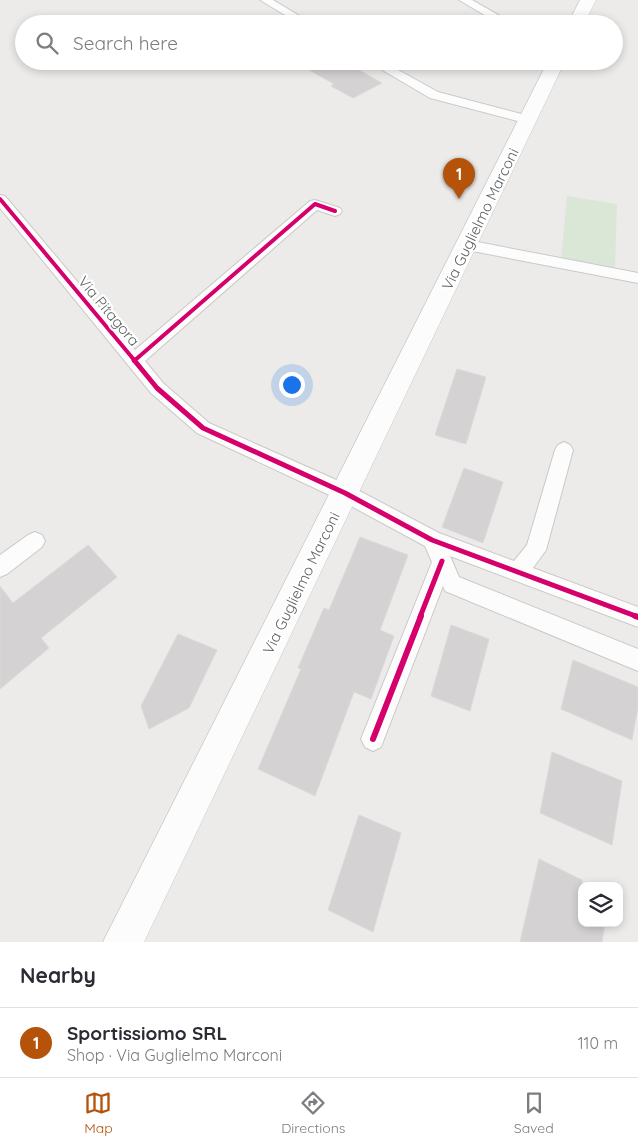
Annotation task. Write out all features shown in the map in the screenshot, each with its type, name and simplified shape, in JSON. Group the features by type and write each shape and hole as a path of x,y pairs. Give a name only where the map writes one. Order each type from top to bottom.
{"main road":[{"path":"580,15 588,0"},
{"name":"Via Guglielmo Marconi","path":"123,942 553,70"}],"street":[{"path":"265,0 292,15"},
{"path":"464,0 492,15"},
{"path":"390,70 434,95 529,120"},
{"name":"Via Pitagora","path":"0,199 156,388 203,428 345,493"},
{"path":"134,361 315,204 335,211"},
{"path":"467,245 638,278"},
{"path":"517,572 536,550 564,450"},
{"path":"345,493 432,540 638,617"},
{"path":"432,540 452,584 638,660"},
{"path":"0,567 36,541"},
{"path":"373,738 442,561"}],"green space":[{"path":"567,196 617,204 615,268 561,259"}],"building":[{"path":"309,70 359,70 382,83 353,98 331,86 334,84"},
{"path":"457,369 486,377 466,444 435,435"},
{"path":"464,468 503,482 483,543 442,527"},
{"path":"360,537 408,555 380,630 394,636 371,699 354,692 315,796 258,769 301,669 298,668 324,608 329,610"},
{"path":"88,545 117,577 41,638 49,648 0,689 0,586 13,603"},
{"path":"451,625 489,639 470,711 431,696"},
{"path":"178,634 217,650 189,708 149,729 141,706"},
{"path":"573,660 638,687 638,707 632,740 561,709"},
{"path":"552,752 622,781 612,845 540,813"},
{"path":"359,815 401,833 373,932 328,910"},
{"path":"539,859 582,880 582,882 578,882 578,927 604,927 602,942 520,942"}],"cycle path":[{"path":"0,199 157,388 203,428 345,493 432,540 638,617"},
{"path":"134,361 315,204 335,211"},
{"path":"373,739 442,561"}],"place":[{"name":"Sportissiomo SRL","path":"459,199"}]}
